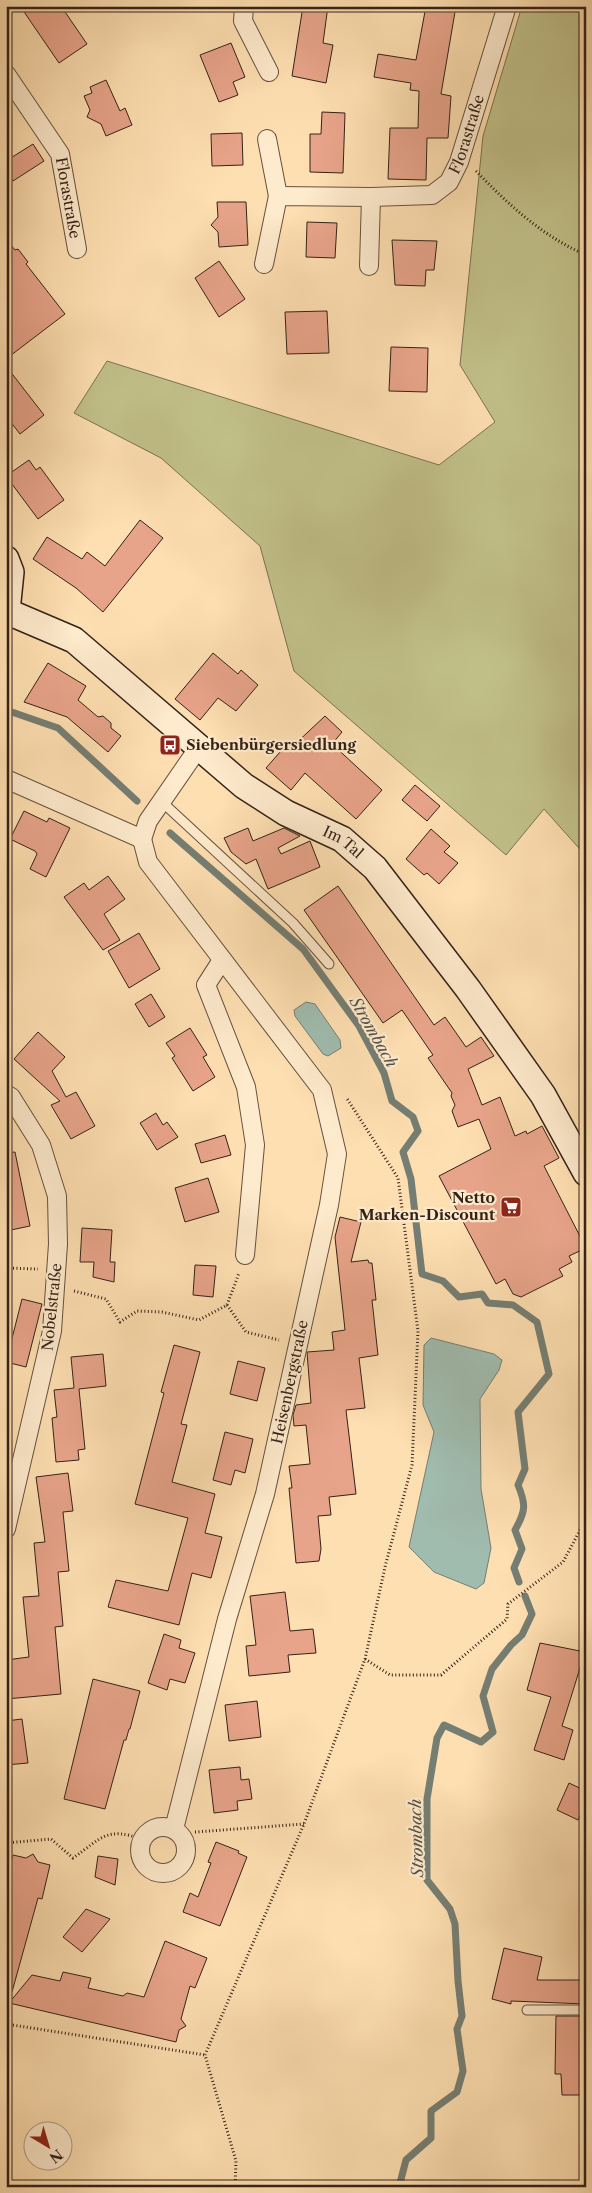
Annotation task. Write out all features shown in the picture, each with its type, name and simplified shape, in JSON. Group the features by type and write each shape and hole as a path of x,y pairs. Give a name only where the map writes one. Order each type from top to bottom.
{"main road":[{"path":"6,559 12,572 7,611"},
{"name":"Im Tal","path":"7,611 74,640 244,786 286,813 342,840 375,868 468,989 543,1096 586,1174"}],"street":[{"path":"244,6 243,21 268,72"},
{"name":"Florastraße","path":"278,196 371,197 432,195 449,182 459,162 507,6"},
{"name":"Florastraße","path":"6,74 60,154 77,248"},
{"path":"264,264 278,196 267,139"},
{"path":"369,266 371,197"},
{"path":"6,779 142,839 148,821 199,747"},
{"name":"Heisenbergstraße","path":"142,839 148,862 322,1090 337,1154 329,1205 265,1494 227,1618 179,1833 187,1853 179,1868 163,1874 148,1869 140,1855 142,1840"},
{"path":"222,960 206,985 246,1087 255,1145 245,1255"},
{"name":"Nobelstraße","path":"6,1094 41,1145 57,1196 58,1244 52,1332 6,1529"},
{"path":"142,1840 156,1828 179,1833"}],"lane":[{"path":"161,802 293,923 329,964"},
{"path":"527,2010 586,2010"}],"path":[{"path":"459,162 476,171 513,209 566,246 586,255"},
{"path":"235,2187 236,2161 205,2055 304,1824 365,1659 385,1567 412,1465 418,1331 398,1178 344,1094 322,1090"},
{"path":"75,1292 106,1298 120,1322 136,1311 162,1312 199,1320 227,1305 245,1255"},
{"path":"6,1268 32,1269"},
{"path":"227,1305 246,1332 281,1340"},
{"path":"365,1659 390,1675 441,1675 507,1619 508,1604 563,1562 586,1519"},
{"path":"179,1833 304,1824"},
{"path":"6,1843 51,1839 73,1858 108,1834 121,1832 142,1840"},
{"path":"6,2024 205,2055"}],"shaded area":[{"path":"522,6 586,6 586,856 544,809 506,855 294,671 260,546 161,458 74,413 107,361 439,465 495,422 460,365 483,136"},
{"path":"306,1002 315,1004 340,1040 341,1048 328,1056 323,1054 295,1016 294,1010"},
{"path":"431,1338 494,1354 502,1360 499,1370 480,1399 481,1489 491,1548 484,1583 476,1589 434,1572 409,1547 434,1432 423,1405 424,1345"}],"building":[{"path":"20,6 61,6 87,44 59,63"},
{"path":"303,6 328,6 323,43 333,45 326,83 292,76"},
{"path":"426,6 456,6 441,94 451,96 448,138 427,138 426,180 388,179 390,128 418,128 419,91 410,90 411,83 374,77 378,54 416,60"},
{"path":"231,43 245,77 233,82 238,95 219,102 200,55"},
{"path":"106,80 120,111 125,108 132,125 106,136 101,124 87,117 90,110 84,96 92,93 90,87"},
{"path":"322,112 345,113 343,173 310,172 310,134 321,134"},
{"path":"242,133 243,165 212,166 211,134"},
{"path":"33,144 44,161 13,181 6,170 6,161"},
{"path":"217,202 246,202 248,245 219,247 218,232 211,225 218,217"},
{"path":"307,222 337,223 335,258 306,257"},
{"path":"6,239 15,250 18,249 28,262 26,264 65,314 6,359"},
{"path":"392,240 437,241 434,270 426,270 425,286 395,285"},
{"path":"219,261 245,299 219,317 195,278"},
{"path":"327,311 329,353 287,354 285,312"},
{"path":"391,347 428,348 427,392 389,391"},
{"path":"6,366 44,415 20,434 6,416"},
{"path":"29,460 36,470 40,467 64,500 38,519 6,476"},
{"path":"140,520 163,538 103,612 76,588 33,559 47,537 82,559 87,552 105,566"},
{"path":"213,653 238,674 241,670 258,685 236,711 218,698 200,720 175,699"},
{"path":"48,663 86,686 78,700 98,717 103,716 111,723 111,728 121,736 108,752 67,717 24,702"},
{"path":"325,716 342,732 332,744 382,790 356,819 305,773 291,790 266,768 288,743 292,747"},
{"path":"415,785 440,806 427,821 402,800"},
{"path":"24,811 47,822 49,818 70,828 46,877 30,869 37,854 35,851 10,839"},
{"path":"248,828 253,841 284,828 300,836 278,848 281,854 310,841 320,867 268,889 256,859 246,864 231,852 224,838"},
{"path":"431,829 450,846 444,852 458,863 439,884 427,873 424,875 406,859"},
{"path":"108,876 125,899 104,914 120,940 103,950 64,897 84,883 89,890"},
{"path":"338,886 434,1025 445,1017 466,1047 481,1037 494,1056 468,1069 482,1105 500,1097 515,1136 526,1131 527,1134 542,1126 559,1158 544,1166 586,1248 569,1256 572,1262 559,1269 563,1276 521,1297 513,1294 505,1279 496,1284 439,1176 491,1149 479,1119 458,1127 452,1111 455,1105 451,1096 452,1093 428,1058 433,1055 402,1010 383,1023 304,910"},
{"path":"139,933 160,969 129,988 108,951"},
{"path":"151,994 165,1017 149,1027 135,1004"},
{"path":"190,1028 207,1055 203,1057 215,1077 193,1091 172,1058 175,1056 166,1043"},
{"path":"38,1032 65,1057 52,1071 66,1097 76,1092 95,1126 71,1139 51,1105 60,1101 14,1059"},
{"path":"156,1113 163,1125 167,1122 178,1137 157,1150 140,1123"},
{"path":"225,1135 231,1155 201,1163 195,1144"},
{"path":"15,1152 30,1226 6,1231 6,1153"},
{"path":"208,1178 219,1212 185,1222 175,1188"},
{"path":"340,1217 361,1222 351,1262 368,1260 369,1263 372,1263 376,1300 372,1300 378,1355 359,1358 365,1408 346,1410 356,1494 329,1497 331,1515 318,1516 321,1549 319,1561 296,1563 289,1488 292,1488 289,1466 310,1464 306,1425 294,1426 293,1415 296,1405 311,1403 307,1352 334,1350 332,1332 345,1330 335,1237"},
{"path":"82,1228 112,1230 110,1262 115,1262 114,1282 93,1277 94,1262 80,1262"},
{"path":"195,1265 216,1266 213,1297 193,1295"},
{"path":"22,1299 42,1304 26,1367 6,1362"},
{"path":"174,1345 200,1352 181,1424 187,1425 172,1482 215,1494 205,1533 222,1537 211,1578 192,1573 179,1625 108,1607 116,1580 168,1591 188,1518 135,1504 164,1393 161,1392"},
{"path":"103,1354 106,1386 79,1389 85,1449 78,1450 79,1460 56,1462 52,1418 57,1417 54,1390 74,1388 71,1357"},
{"path":"238,1361 265,1368 257,1401 230,1394"},
{"path":"225,1432 253,1439 245,1473 235,1470 231,1485 213,1480"},
{"path":"68,1473 73,1511 63,1512 69,1571 58,1572 63,1626 55,1627 61,1694 6,1699 6,1660 29,1657 23,1597 39,1596 34,1543 45,1542 36,1477"},
{"path":"285,1592 290,1631 313,1629 316,1653 288,1655 290,1672 249,1676 246,1646 256,1645 250,1596"},
{"path":"164,1634 181,1640 179,1648 195,1653 185,1683 170,1679 167,1690 148,1683"},
{"path":"540,1643 585,1652 562,1726 573,1730 564,1760 534,1750 551,1697 527,1690"},
{"path":"93,1679 140,1691 105,1809 64,1799"},
{"path":"257,1701 261,1737 229,1741 225,1705"},
{"path":"22,1719 28,1763 6,1765 6,1721"},
{"path":"240,1767 241,1780 249,1779 252,1799 237,1801 238,1810 214,1813 209,1770"},
{"path":"569,1783 586,1791 586,1803 578,1820 557,1810"},
{"path":"216,1842 239,1851 238,1853 247,1857 220,1926 183,1912 190,1893 198,1897 211,1863 208,1862"},
{"path":"33,1854 38,1862 50,1865 42,1899 38,1898 12,1992 6,1992 6,1882 13,1855 26,1858"},
{"path":"98,1856 118,1859 115,1885 95,1877"},
{"path":"86,1909 110,1919 82,1952 63,1937"},
{"path":"165,1941 207,1958 195,1988 190,1986 181,2019 186,2026 179,2030 176,2042 9,2003 32,1975 60,1981 63,1972 91,1978 88,1988 123,1996 127,1993 144,1997"},
{"path":"504,1948 542,1957 537,1980 586,1980 586,2004 511,2001 511,2004 492,1999"},
{"path":"556,2016 586,2016 585,2095 562,2095 561,2074 555,2074"}],"waterway":[{"name":"Strombach","path":"6,710 58,728 137,801"},
{"name":"Strombach","path":"170,833 303,949 359,1026 384,1073 392,1101 413,1117 418,1131 403,1152 411,1179 422,1274 443,1281 459,1297 482,1294 488,1303 513,1305 537,1322 549,1374 518,1412 525,1469 518,1485 524,1508 515,1530 522,1549 514,1568 519,1582"},
{"name":"Strombach","path":"399,2187 406,2160 431,2138 431,2111 457,2092 463,2071 457,2029 462,2016 455,1924 450,1909 427,1880 427,1799 437,1738 444,1725 481,1742 493,1732 483,1696 492,1669 511,1645 522,1635 532,1614 525,1596"}],"place":[{"name":"Siebenbürgersiedlung","path":"170,745"},
{"name":"Netto Marken-Discount","path":"511,1207"}]}
